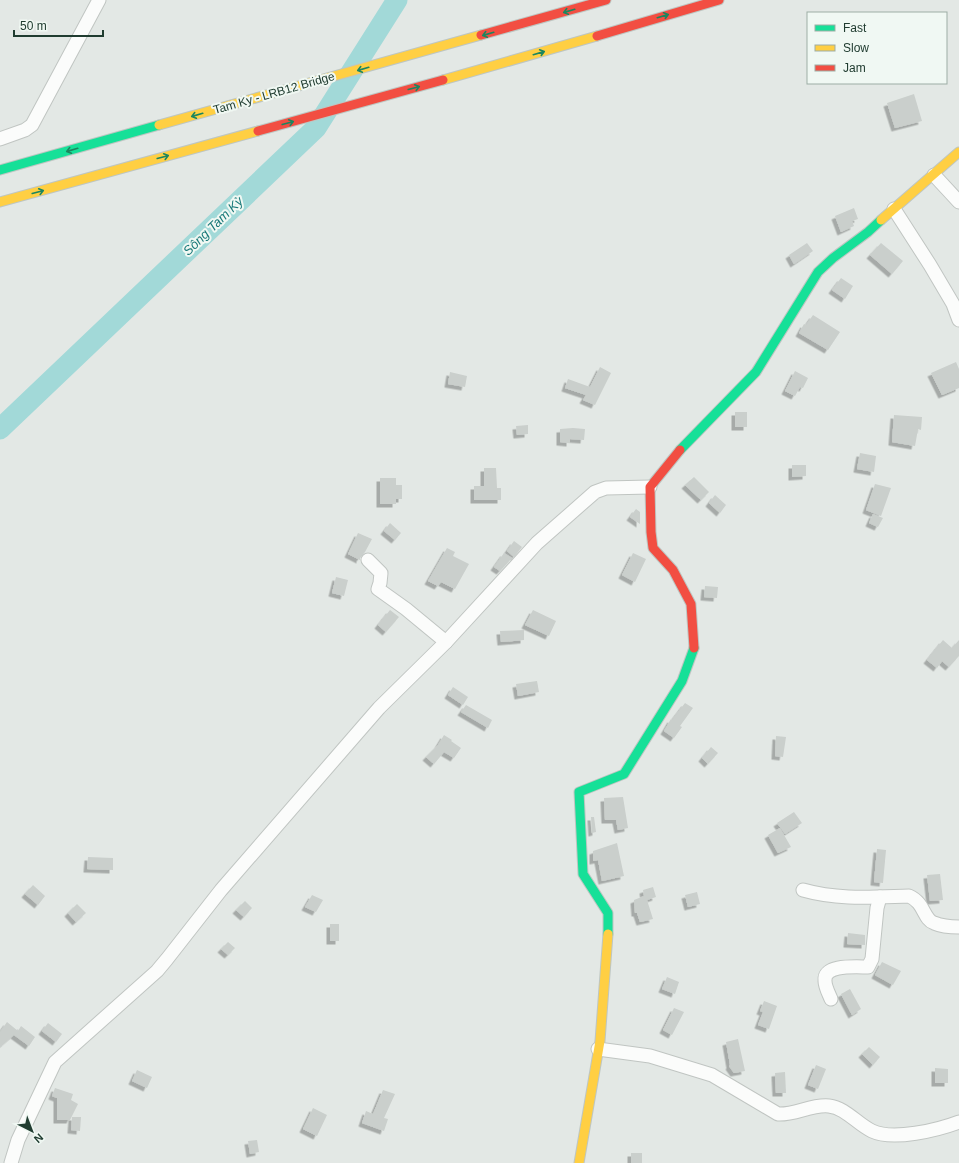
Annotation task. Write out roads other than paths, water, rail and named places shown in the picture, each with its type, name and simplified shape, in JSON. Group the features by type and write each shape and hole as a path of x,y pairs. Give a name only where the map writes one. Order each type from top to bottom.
{"main road":[{"name":"Tam Ky - LRB12 Bridge","path":"0,170 525,24 606,0"},
{"path":"0,202 501,64 719,0"},
{"path":"579,1163 598,1049 608,937 608,913 583,874 579,792 624,774 682,680 694,647 691,604 673,570 653,548 651,532 650,487 684,444 756,372 818,272 833,258 868,232 959,152"}],"street":[{"path":"0,139 25,130 32,125 99,0"},
{"path":"934,174 959,202"},
{"path":"894,209 949,297 959,320"},
{"path":"11,1163 18,1140 54,1062 162,965 221,890 374,714 446,642 537,543 595,492 606,488 650,487"},
{"path":"368,560 381,573 378,589 406,609 446,642"},
{"path":"803,890 818,894 860,898 909,896 914,898 921,905 927,916 934,924 959,927"},
{"path":"831,999 824,980 829,970 835,968 868,967 871,963 877,908 880,897"},
{"path":"598,1049 650,1056 712,1074 778,1114 786,1115 821,1106 829,1106 841,1110 872,1131 891,1135 926,1131 959,1122"}],"waterway":[{"name":"Sông Tam Kỳ","path":"0,429 316,128 397,0"}]}
